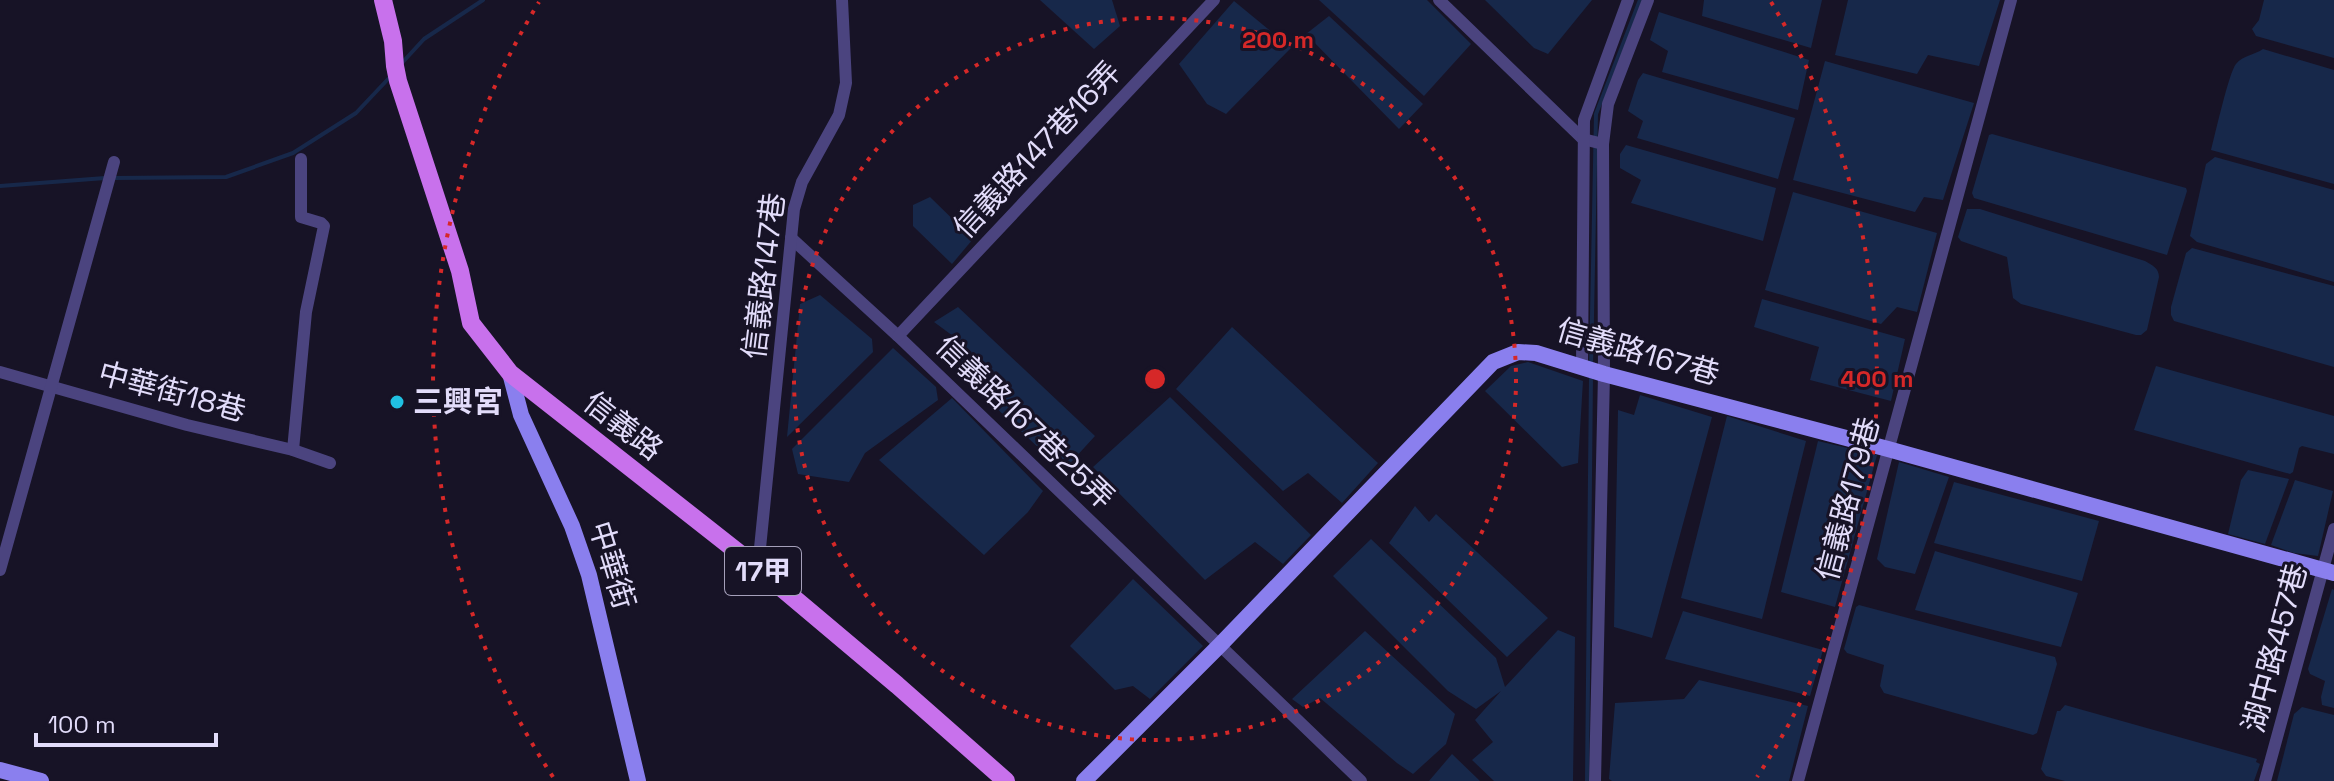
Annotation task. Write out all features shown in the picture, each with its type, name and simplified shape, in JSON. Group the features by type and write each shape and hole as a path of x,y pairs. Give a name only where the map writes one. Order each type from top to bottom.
{"main road":[{"name":"信義路","path":"383,0 397,75 460,271 471,323 510,373 758,568 1006,781"}],"street":[{"name":"信義路147巷","path":"758,568 794,209 802,182 839,115 846,83 842,0"},
{"name":"信義路147巷16弄","path":"898,336 1214,0"},
{"path":"1439,0 1583,139 1603,144"},
{"path":"1595,781 1593,370 1583,139 1584,120 1628,0"},
{"path":"1593,370 1603,144 1608,104 1648,0"},
{"name":"信義路179巷","path":"1798,781 2011,0"},
{"path":"293,450 306,312 324,226 301,217 301,159"},
{"path":"0,570 113,165"},
{"name":"信義路167巷25弄","path":"791,238 898,336 1361,781"},
{"name":"信義路167巷","path":"1084,781 1493,362 1518,352 1536,353 2328,571"},
{"name":"中華街18巷","path":"0,372 187,425 293,450 330,463"},
{"name":"中華街","path":"510,373 521,415 572,526 589,575 638,781"},
{"name":"湖中路457巷","path":"2265,781 2328,571 2334,529"},
{"path":"0,770 41,781"}],"water":[{"path":"1040,0 1112,0 1120,26 1094,49"},
{"path":"1319,0 1427,0 1471,44 1424,96"},
{"path":"1485,0 1592,0 1548,54 1534,48"},
{"path":"1704,0 1822,0 1811,48 1702,16"},
{"path":"1848,0 2000,0 1979,66 1928,55 1917,74 1835,55"},
{"path":"2264,0 2334,0 2334,58 2256,36 2252,29 2259,20"},
{"path":"1234,1 1291,48 1226,114 1207,104 1179,64"},
{"path":"1659,12 1809,60 1798,110 1662,72 1668,51 1650,40"},
{"path":"1329,16 1423,104 1399,129 1306,34"},
{"path":"2263,49 2334,70 2334,184 2211,150 2233,69 2242,59"},
{"path":"1825,61 1974,103 1943,200 1924,197 1915,212 1793,180"},
{"path":"1643,73 1795,118 1778,179 1637,138 1643,121 1628,111"},
{"path":"1989,135 2186,188 2167,255 1974,198 1972,193"},
{"path":"1626,145 1776,188 1763,241 1631,203 1641,180 1620,168 1620,154"},
{"path":"2215,157 2334,190 2334,282 2197,242 2190,236 2206,164"},
{"path":"1793,192 1937,233 1917,312 1897,307 1881,324 1765,290"},
{"path":"930,197 973,239 952,264 913,226 913,205"},
{"path":"1967,209 1980,209 2153,265 2159,277 2147,330 2136,335 2021,304 2013,298 2007,257 1961,241 1958,237"},
{"path":"2192,248 2334,286 2334,367 2174,321 2171,307 2186,253"},
{"path":"820,295 872,339 873,352 787,437 800,304"},
{"path":"1762,299 1905,339 1891,401 1810,380 1819,347 1754,327"},
{"path":"958,307 1095,436 1063,471 937,352 953,336 934,322"},
{"path":"1232,327 1378,463 1342,503 1308,473 1283,491 1176,389"},
{"path":"893,348 936,387 938,400 865,453 849,482 798,474 792,449"},
{"path":"1528,362 1583,381 1578,463 1562,467 1485,391 1511,366"},
{"path":"2156,366 2334,416 2334,454 2302,446 2290,474 2134,430"},
{"path":"1640,395 1712,417 1652,638 1614,627 1618,410 1634,415"},
{"path":"1170,397 1311,535 1283,564 1255,542 1205,580 1093,467"},
{"path":"952,398 1043,491 1028,512 984,555 879,460"},
{"path":"1727,416 1806,441 1762,619 1681,598"},
{"path":"1818,441 1877,455 1835,607 1781,592"},
{"path":"1899,462 1949,477 1915,574 1885,567 1877,559"},
{"path":"2248,470 2289,479 2265,544 2228,534 2241,480"},
{"path":"2295,480 2333,491 2318,556 2294,553 2271,545"},
{"path":"1954,482 2099,521 2082,581 1934,543"},
{"path":"1415,506 1429,522 1436,514 1548,618 1507,657 1389,543"},
{"path":"1371,539 1496,658 1505,687 1558,630 1575,637 1573,781 1494,781 1472,760 1493,742 1475,720 1501,691 1476,709 1448,691 1333,576"},
{"path":"1935,551 2078,593 2061,647 1915,610"},
{"path":"1133,579 1203,646 1150,699 1133,686 1115,690 1070,646"},
{"path":"2332,589 2334,708 2322,705 2325,681 2310,674 2308,669"},
{"path":"1859,605 2055,657 2057,664 2037,733 2033,735 1884,693 1880,686 1884,665 1847,653 1844,649"},
{"path":"1683,611 1823,650 1810,696 1665,659"},
{"path":"1365,631 1455,714 1446,744 1413,774 1320,698 1303,707 1292,699"},
{"path":"1699,680 1808,706 1789,781 1609,779 1615,703 1684,699"},
{"path":"2065,705 2257,759 2256,762 2260,764 2254,781 2065,781 2046,776 2041,769 2057,711"},
{"path":"2302,707 2334,715 2334,781 2277,781 2294,714"},
{"path":"1452,754 1480,781 1429,781"}],"waterway":[{"path":"401,64 424,39 483,0"},
{"path":"1591,367 1596,114 1640,0"},
{"path":"114,178 226,177 293,153 356,113 390,77"},
{"path":"0,186 105,178"},
{"path":"1587,781 1591,375"}],"place":[{"name":"三興宮","path":"397,402"}]}
